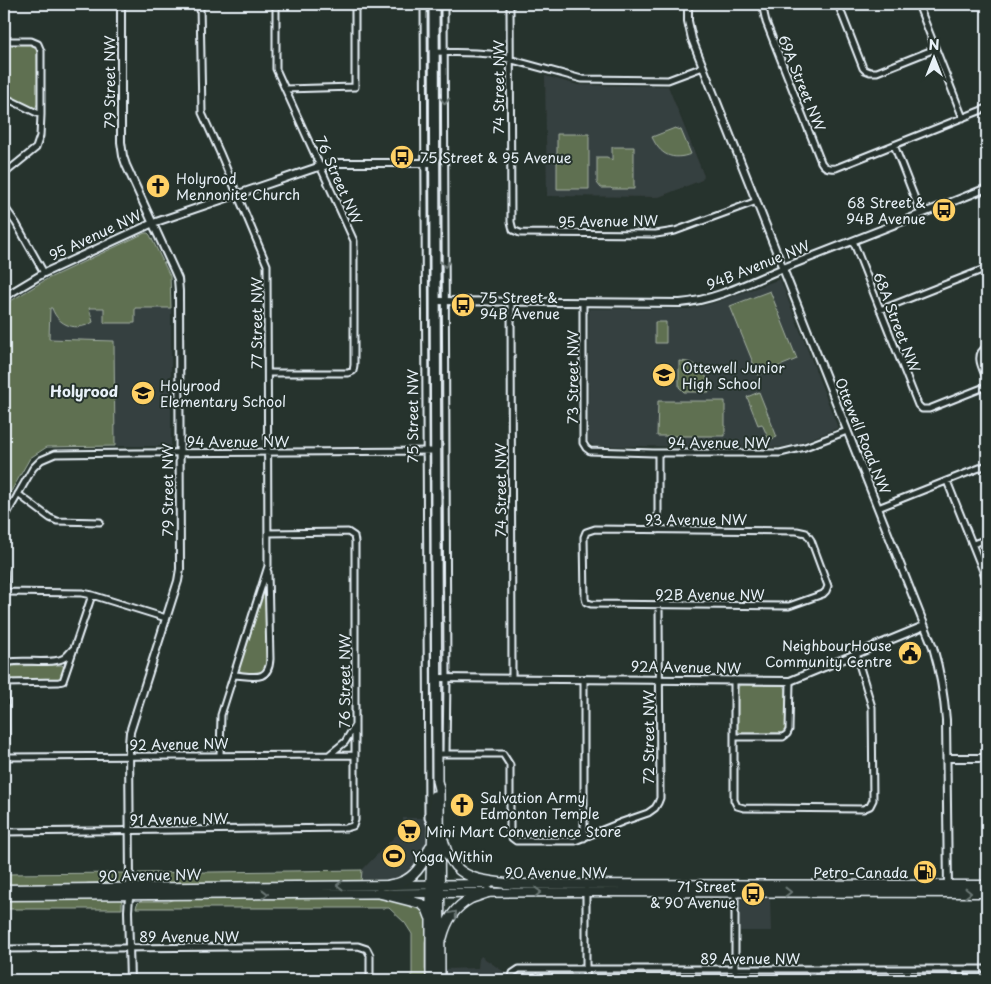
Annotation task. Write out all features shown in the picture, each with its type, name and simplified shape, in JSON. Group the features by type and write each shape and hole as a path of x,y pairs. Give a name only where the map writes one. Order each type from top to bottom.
{"main road":[{"name":"75 Street NW","path":"431,980 431,920 435,888 439,788 437,781 441,754 431,451 435,301 434,4"},
{"name":"75 Street NW","path":"436,827 432,842 440,953 440,980"},
{"path":"436,827 451,860 463,873 479,880 511,884"},
{"path":"389,885 402,882 416,872 432,842"},
{"name":"90 Avenue NW","path":"4,889 380,893 511,884 586,888"},
{"name":"90 Avenue NW","path":"4,896 389,885 489,892 586,888 735,888 948,889 987,893"},
{"name":"90 Avenue NW","path":"948,889 987,885"},
{"path":"440,953 444,930 455,911 470,900 489,892"},
{"path":"380,893 422,904 427,909 431,920"}],"street":[{"name":"79 Street NW","path":"121,4 122,149 126,165 175,272 178,285 180,452 180,569 178,581 130,732 128,911 130,980"},
{"name":"77 Street NW","path":"200,4 202,113 267,265 270,659 269,669 266,673 259,676 234,675"},
{"name":"76 Street NW","path":"268,373 348,373 353,371 354,365 354,241 276,69 276,4"},
{"path":"285,89 355,87 355,4"},
{"name":"75 Street NW","path":"424,4 431,451 428,818 436,827"},
{"name":"75 Street NW","path":"441,754 447,678 444,4"},
{"name":"74 Street NW","path":"510,4 511,222 513,230"},
{"name":"Ottewell Road NW","path":"688,4 688,21 692,39 938,662 944,694 947,758 948,889"},
{"name":"69A Street NW","path":"762,4 766,22 779,57 821,162 826,168 836,168 894,145"},
{"path":"838,4 865,70 877,72 936,49"},
{"path":"918,4 963,118"},
{"path":"4,41 31,41 38,44 41,51 40,136 36,148 4,174"},
{"path":"434,52 481,53 587,80 668,80 703,67"},
{"path":"4,97 41,115"},
{"path":"921,214 894,145 987,108"},
{"name":"95 Avenue NW","path":"4,297 44,273 153,222 320,167 337,163 434,163"},
{"name":"94B Avenue NW","path":"435,301 583,303 697,301 718,295 987,188"},
{"name":"95 Avenue NW","path":"513,230 520,233 656,234 676,231 757,201"},
{"path":"4,206 16,223 44,273"},
{"name":"68A Street NW","path":"853,241 916,403 922,409 929,409 987,386"},
{"path":"880,310 987,268"},
{"name":"74 Street NW","path":"511,302 512,678"},
{"name":"73 Street NW","path":"583,303 583,443 588,450"},
{"path":"987,347 980,354 980,362 987,380"},
{"name":"94 Avenue NW","path":"588,450 596,452 658,453 780,453 806,447 848,431"},
{"name":"94 Avenue NW","path":"18,494 33,468 41,460 55,454 431,451"},
{"path":"658,453 658,530"},
{"path":"878,508 987,465"},
{"path":"947,481 987,581"},
{"path":"4,519 18,494 57,522 100,522"},
{"name":"93 Avenue NW","path":"591,604 586,602 585,598 584,537 586,532 596,529 797,531 806,533 811,540 828,586 826,591"},
{"name":"76 Street NW","path":"268,533 348,532 354,536 356,820 353,826"},
{"path":"973,544 987,539"},
{"name":"77 Street NW","path":"220,756 221,715 268,566"},
{"path":"4,572 4,592 82,593 166,618"},
{"name":"92B Avenue NW","path":"591,604 789,606 823,594 826,591"},
{"path":"5,683 63,681 92,595"},
{"name":"72 Street NW","path":"584,838 648,813 655,808 660,798 659,605"},
{"name":"92A Avenue NW","path":"437,678 790,681 924,626"},
{"path":"5,757 5,668 10,662 50,661 64,658 75,647"},
{"path":"734,680 734,800 737,806 744,808 863,809 870,806 873,800 872,707 856,654"},
{"path":"441,754 503,754 510,765 510,831 512,838 516,841 575,841 584,838 584,679"},
{"path":"734,737 783,737 787,734 789,730 790,681"},
{"path":"329,755 345,742 355,725"},
{"name":"92 Avenue NW","path":"5,757 356,755"},
{"path":"947,758 987,758"},
{"name":"91 Avenue NW","path":"4,832 346,828 353,826"},
{"path":"586,888 586,980"},
{"path":"735,888 736,980"},
{"name":"89 Avenue NW","path":"4,949 358,946 367,949 370,955 370,980"},
{"name":"89 Avenue NW","path":"4,953 11,949"},
{"name":"89 Avenue NW","path":"511,980 513,973 519,969 987,969"},
{"path":"961,969 961,980"}],"shaded area":[{"path":"545,76 578,85 668,86 704,176 702,180 659,197 547,196"},
{"name":"Ottewell Junior High School","path":"780,279 838,428 797,444 781,447 594,446 588,441 589,309 689,309 714,303"},
{"name":"Holyrood Elementary School","path":"50,308 171,308 171,446 115,446 114,341 49,339"},
{"path":"403,818 423,818 429,829 428,845 418,865 405,877 397,879 362,879 362,870 403,828"},
{"path":"766,895 770,897 771,931 740,931 740,901 742,896"},
{"path":"481,956 507,974 507,980 443,980 443,969 478,968"},
{"path":"952,973 957,977 957,980 740,980 742,974"}],"green space":[{"path":"426,4 428,4 428,155"},
{"path":"4,44 31,44 37,50 38,103 35,108 4,94"},
{"path":"675,128 681,130 691,154 678,157 667,155 655,143 652,137"},
{"path":"557,134 589,134 589,189 557,189"},
{"path":"612,147 634,147 634,189 601,188 597,183 597,157 607,157 612,160"},
{"path":"427,169 429,170 430,307 427,308"},
{"path":"145,233 150,235 170,276 171,308 135,308 135,323 104,323 104,308 89,308 93,322 81,327 75,327 63,323 52,308 50,308 49,339 114,341 115,446 47,447 30,458 4,504 4,305 47,279"},
{"path":"770,291 797,359 758,375 730,306"},
{"path":"427,311 430,322 430,443 428,443"},
{"path":"655,322 666,322 666,343 655,343"},
{"path":"679,361 692,363 701,369 707,378 709,392 684,392 679,387"},
{"path":"759,392 777,437 769,440 762,424 758,425 747,397"},
{"path":"658,401 725,401 725,436 657,436"},
{"path":"428,456 430,457 430,789"},
{"path":"265,590 266,669 262,673 242,673 239,669"},
{"path":"62,665 64,668 63,676 58,680 11,680 8,677 8,669 11,666"},
{"path":"740,685 783,685 786,689 786,729 781,733 741,733 737,730 737,689"},
{"path":"362,870 361,882 141,885 137,880 138,873"},
{"path":"124,873 124,879 120,882 88,883 74,886 4,886 4,874"},
{"path":"120,896 122,909 4,909 4,897"},
{"path":"311,896 395,899 419,904 427,915 425,969 427,980 412,980 412,934 405,923 389,908 136,908 140,901 169,901 180,897"}],"place":[{"name":"75 Street & 95 Avenue","path":"402,157"},
{"name":"Holyrood Mennonite Church","path":"158,186"},
{"name":"68 Street & 94B Avenue","path":"944,210"},
{"name":"75 Street & 94B Avenue","path":"463,305"},
{"name":"Ottewell Junior High School","path":"664,375"},
{"name":"Holyrood Elementary School","path":"143,393"},
{"name":"NeighbourHouse Community Centre","path":"910,653"},
{"name":"Salvation Army Edmonton Temple","path":"462,805"},
{"name":"Mini Mart Convenience Store","path":"409,831"},
{"name":"Yoga Within","path":"394,856"},
{"name":"Petro-Canada","path":"925,872"},
{"name":"71 Street & 90 Avenue","path":"753,894"}],"district":[{"name":"Holyrood","path":"84,390"}]}
